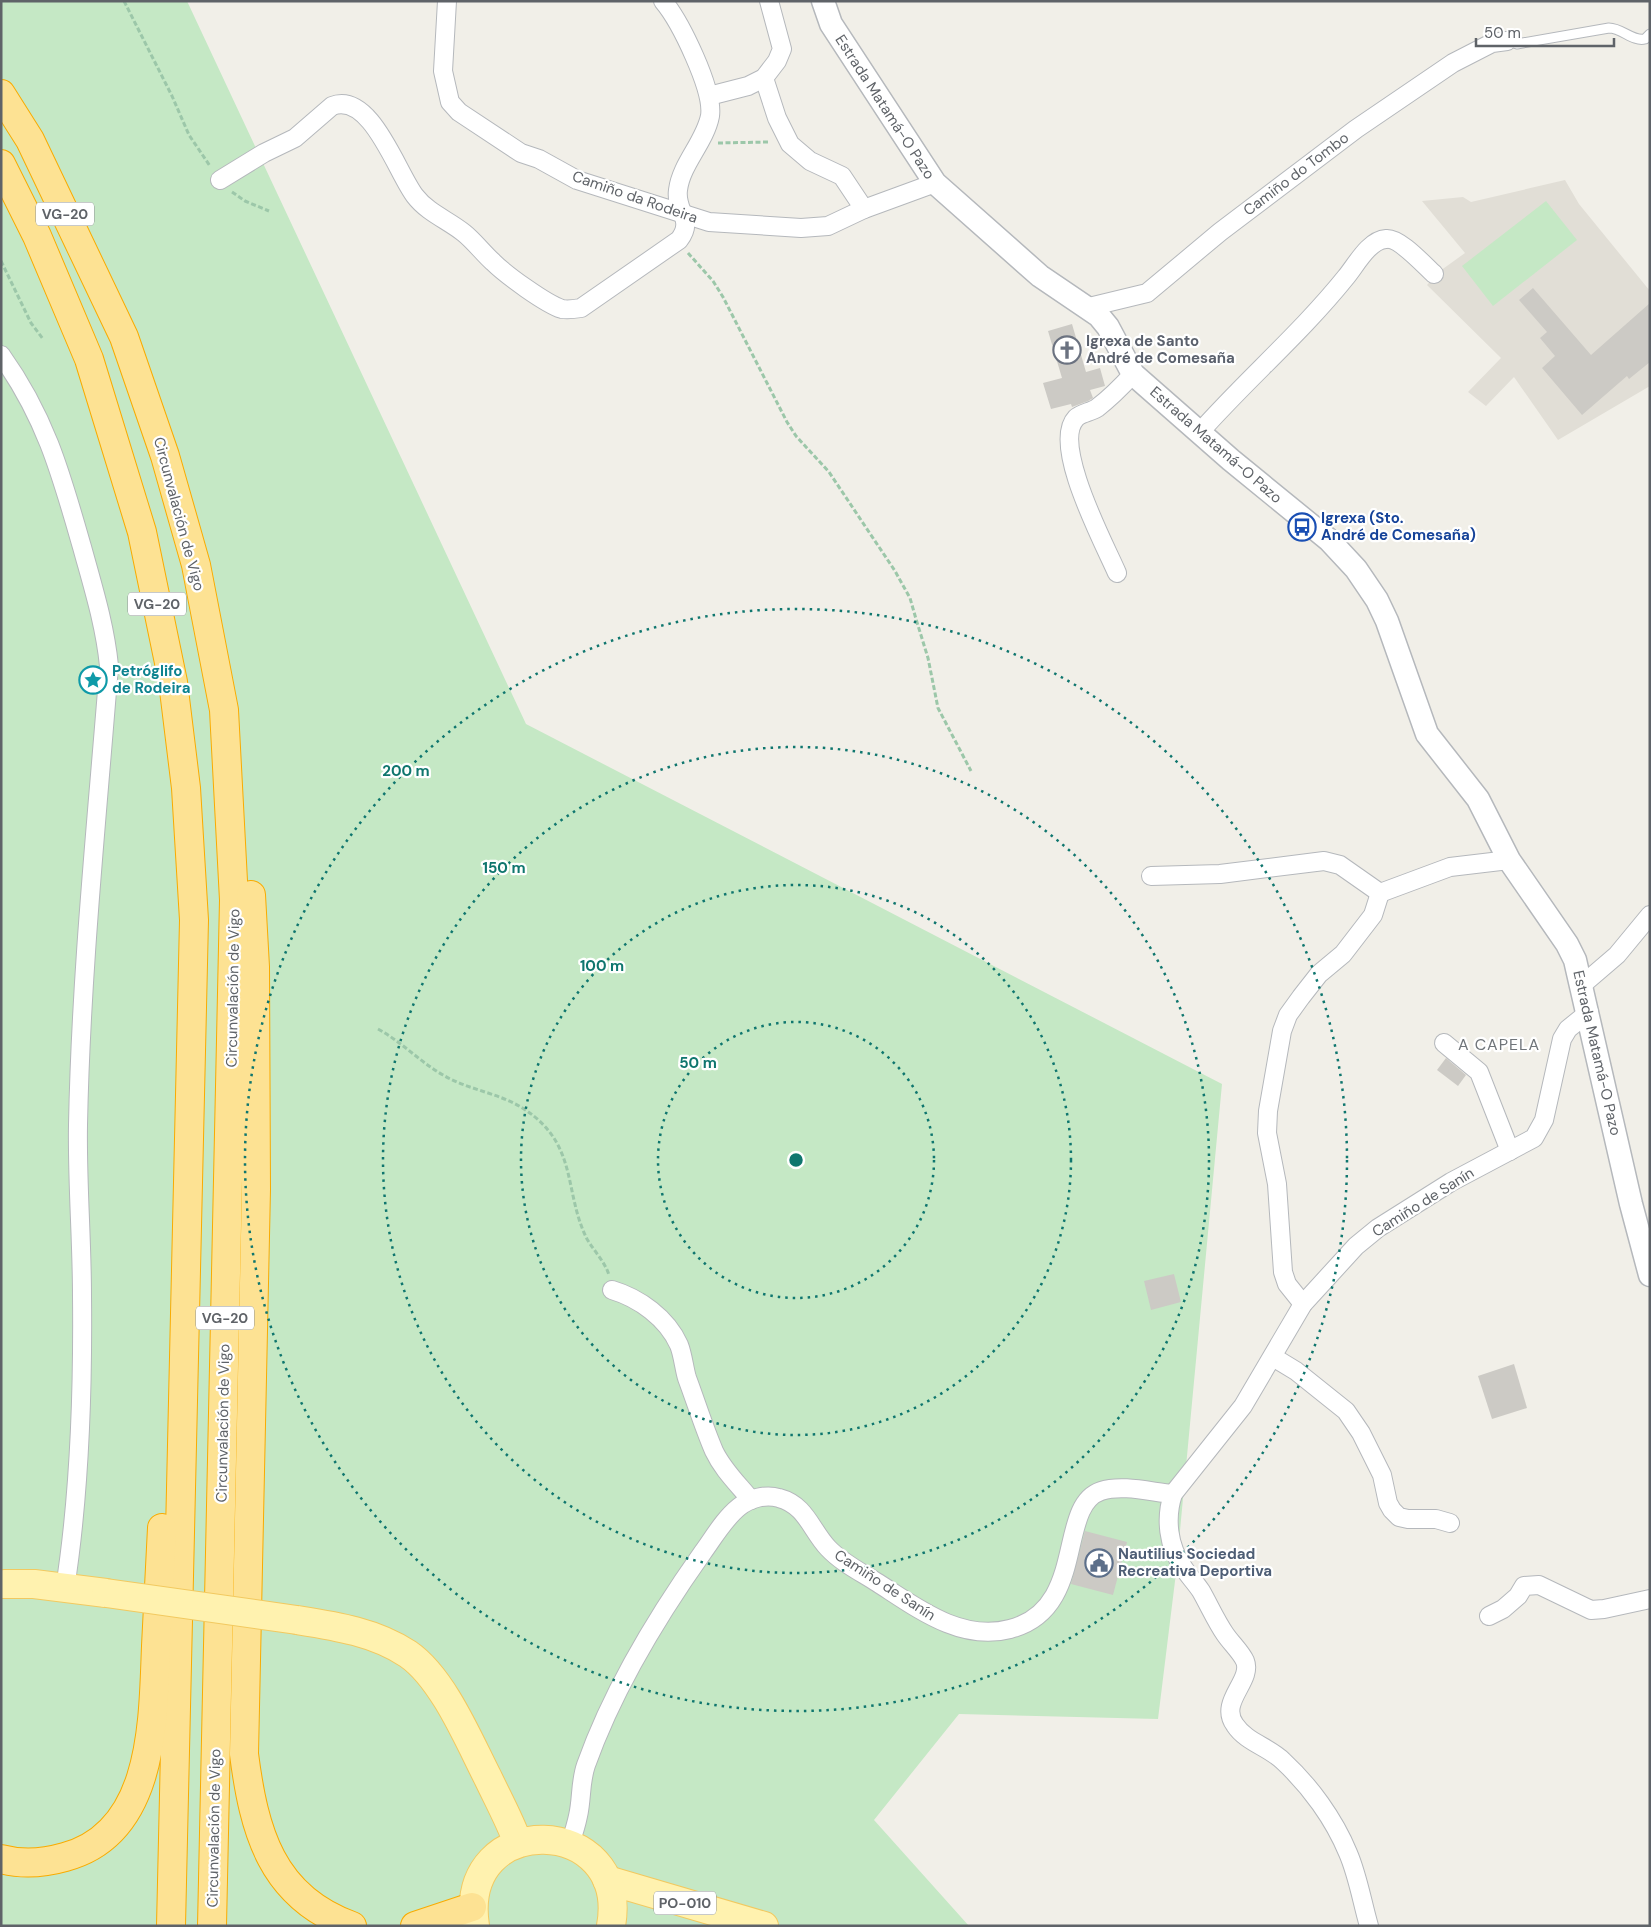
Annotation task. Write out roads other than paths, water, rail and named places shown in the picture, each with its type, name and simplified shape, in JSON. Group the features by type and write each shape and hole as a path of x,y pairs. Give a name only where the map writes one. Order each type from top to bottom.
{"highway":[{"name":"Circunvalación de Vigo","path":"1,94 30,140 124,337 165,456 196,565 224,710 234,900 212,1926"},
{"name":"VG-20","path":"1,164 37,236 89,359 142,532 173,682 186,788 194,920 171,1926"},
{"path":"224,710 243,776 255,967 256,1189 244,1754 249,1791 256,1819 264,1846 274,1866 308,1904 335,1920 352,1926"},
{"path":"1,1859 26,1863 46,1862 74,1855 91,1846 107,1834 134,1797 146,1764 154,1705 166,1443 183,1382"},
{"path":"415,1926 474,1917"}],"main road":[{"path":"2,1585 34,1584 106,1593 341,1627 377,1638 409,1655 430,1675 460,1721 518,1843"},
{"path":"474,1917 476,1887 486,1868 500,1853 518,1843 536,1839 553,1840 570,1844 585,1853 598,1865 607,1880 612,1896 613,1913 611,1926"},
{"name":"PO-010","path":"607,1880 764,1926"}],"street":[{"name":"Camiño da Rodeira","path":"447,1 443,72 450,102 459,112 521,153 539,159 576,180 683,212 709,222 817,228 828,226 864,209 935,183"},
{"path":"220,180 264,153 295,138 332,106 340,103 356,107 380,136 408,186 426,208 465,234 495,264 548,302 562,309 581,308 590,304 679,240 686,228 678,197 680,182 710,117 709,96 683,31 662,1"},
{"path":"709,96 748,86 764,78 777,61 782,49 769,1"},
{"name":"Estrada Matamá-O Pazo","path":"823,1 831,24 935,183 1040,276 1089,307 1108,327 1133,374 1329,540 1345,556 1367,584 1387,621 1427,734 1478,799 1509,860 1567,944 1575,960 1629,1194 1650,1275"},
{"name":"Camiño do Tombo","path":"1089,307 1147,293 1220,232 1356,128 1453,63 1492,43 1507,41"},
{"path":"764,78 777,118 790,144 810,161 842,176 864,209"},
{"path":"1200,432 1245,384 1315,315 1373,244 1388,238 1396,240 1434,274"},
{"path":"1,355 23,386 49,438 101,612 109,666 82,1012 78,1126 82,1297 78,1462 74,1527 65,1588"},
{"path":"1117,572 1074,472 1069,451 1069,436 1071,425 1077,417 1095,409 1133,374"},
{"path":"1380,893 1450,867 1509,860"},
{"path":"1151,876 1220,874 1324,861 1340,865 1380,893"},
{"path":"1303,1304 1287,1284 1283,1272 1277,1184 1267,1133 1270,1101 1281,1049 1282,1031 1288,1015 1319,974 1342,954 1373,915 1380,893"},
{"path":"1582,986 1617,956 1650,915"},
{"name":"Camiño de Sanín","path":"570,1844 578,1816 583,1774 621,1686 684,1580 732,1513 752,1500 770,1496 790,1502 801,1510 813,1524 826,1546 840,1559 931,1617 956,1626 988,1632 1011,1629 1021,1625 1050,1605 1061,1583 1079,1516 1085,1502 1100,1491 1115,1489 1172,1494 1243,1406 1303,1304 1346,1256 1378,1228 1452,1182 1528,1142 1541,1129 1562,1039 1568,1029 1588,1012"},
{"path":"1444,1043 1479,1072 1510,1151"},
{"path":"612,1290 635,1298 654,1313 669,1329 679,1345 687,1376 714,1451 727,1472 752,1500"},
{"path":"1273,1357 1296,1371 1346,1411 1362,1433 1382,1475 1388,1503 1399,1517 1408,1519 1436,1519 1450,1523"},
{"path":"1172,1494 1169,1505 1169,1534 1174,1549 1181,1565 1196,1584 1224,1632 1244,1660 1247,1668 1232,1704 1231,1716 1234,1725 1246,1736 1282,1759 1322,1806 1349,1854 1369,1926"},
{"path":"1489,1616 1503,1609 1518,1596 1524,1586 1530,1584 1539,1585 1592,1610 1604,1610 1650,1599"}],"lane":[{"path":"1507,41 1516,44 1609,28 1615,28 1638,40 1645,39 1650,34"}],"place":[{"name":"Igrexa de Santo André de Comesaña","path":"1067,350"},
{"name":"Igrexa (Sto. André de Comesaña)","path":"1302,527"},
{"name":"Petróglifo de Rodeira","path":"93,680"},
{"name":"Nautilius Sociedad Recreativa Deportiva","path":"1099,1563"}],"district":[{"name":"A CAPELA","path":"1499,1044"}]}
